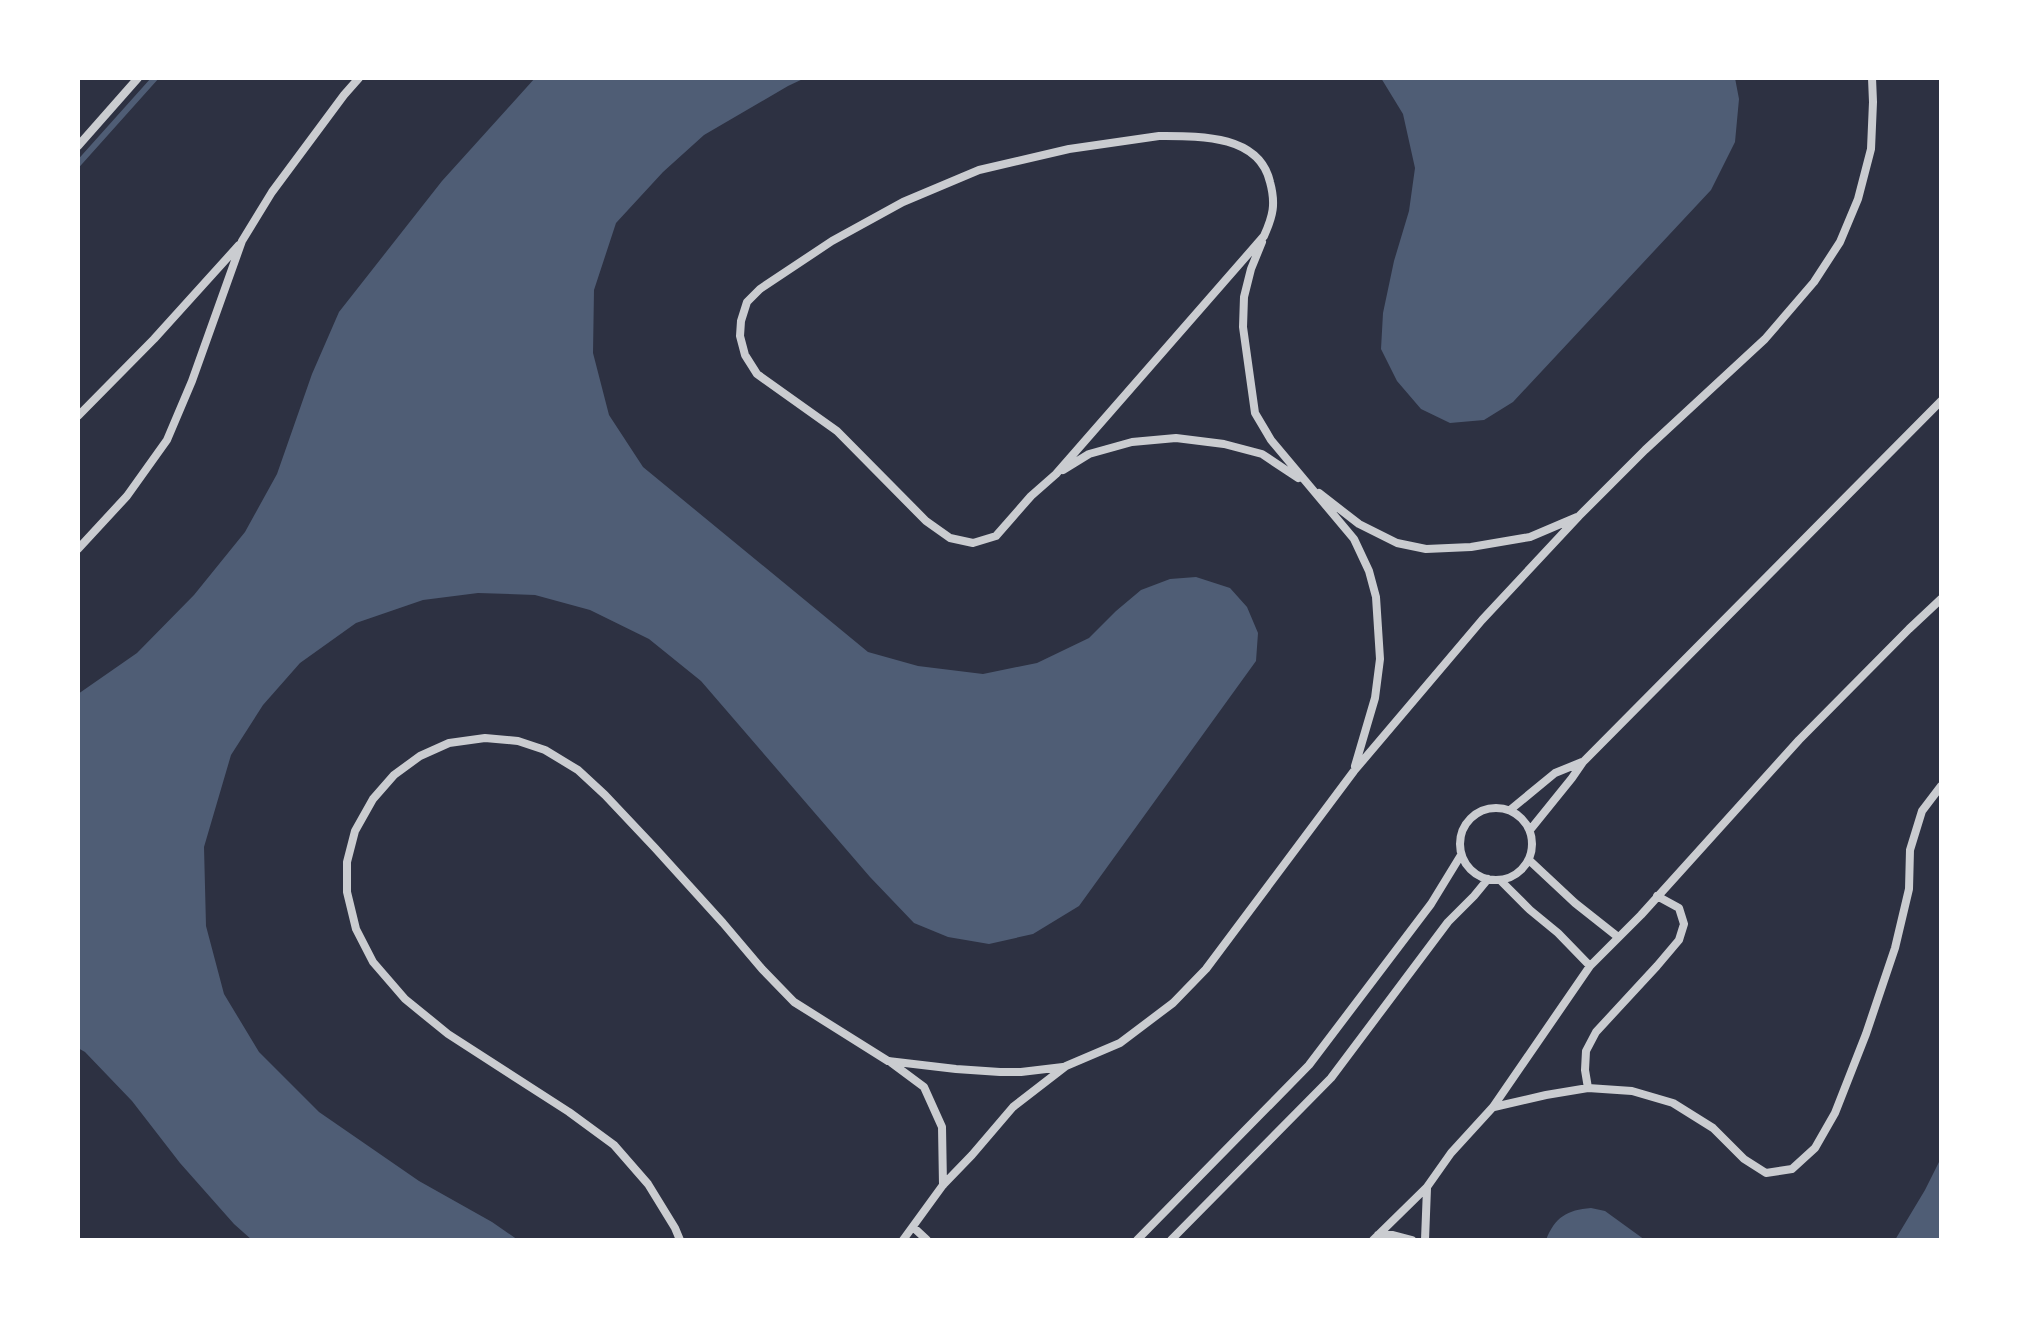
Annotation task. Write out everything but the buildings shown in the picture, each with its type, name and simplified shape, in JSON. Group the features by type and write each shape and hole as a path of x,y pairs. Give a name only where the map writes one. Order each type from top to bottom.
{"street":[{"path":"78,146 138,78"},
{"path":"78,416 154,339 242,241 272,192 359,78"},
{"path":"903,1240 943,1185 1013,1107 1066,1066 1120,1043 1173,1003 1206,969 1354,771 1482,620 1645,450 1765,339 1814,282 1840,242 1858,199 1871,149 1872,78"},
{"path":"1264,236 1056,474 1031,496 996,536 973,543 950,538 926,521 837,431 757,374 745,355 740,336 747,302 760,289 832,241 903,202 979,170 1069,149 1159,136 1224,140 1249,151 1267,168 1274,207 1244,297 1243,327 1255,413 1271,440 1354,539 1369,571 1376,597 1380,659 1375,698 1354,771"},
{"path":"78,549 127,496 167,440 192,381 242,241"},
{"path":"1530,830 1583,762 1941,401"},
{"path":"1056,474 1089,454 1132,442 1176,438 1224,444 1262,454 1359,524 1397,543 1426,549 1471,547 1530,537 1579,516"},
{"path":"1376,1237 1427,1187 1451,1153 1493,1107 1590,966 1799,740 1941,599"},
{"path":"680,1240 648,1184 614,1145 569,1112 448,1034 405,999 373,962 356,929 347,892 347,862 355,831 373,799 394,775 420,756 449,743 485,738 518,741 545,750 578,770 605,795 794,1002 924,1087 942,1127 943,1185"},
{"path":"1510,810 1555,773 1583,762"},
{"path":"1493,1107 1588,1088 1632,1091 1673,1103 1713,1128 1744,1159 1766,1173 1792,1169 1815,1148 1835,1113 1866,1034 1895,948 1909,889 1910,850 1922,811 1941,786"},
{"path":"1498,807 1510,810 1520,816 1530,830 1533,848 1529,860 1512,877 1500,880 1476,875 1461,855 1461,832 1475,814 1486,809 1498,807"},
{"path":"1137,1240 1309,1065 1431,904 1461,855"},
{"path":"1529,860 1575,903 1618,937"},
{"path":"1171,1240 1331,1078 1448,922 1488,879"},
{"path":"1500,880 1590,966"},
{"path":"1588,1088 1586,1051 1596,1032 1679,940 1684,924 1679,908 1657,896"},
{"path":"888,1061 1000,1072 1066,1066"},
{"path":"1425,1240 1427,1187"},
{"path":"913,1227 927,1240"},
{"path":"1376,1237 1393,1235 1412,1240"}],"water":[{"path":"535,78 805,78 704,135 663,172 616,223 594,290 593,353 609,415 643,467 868,652 918,666 983,674 1037,663 1089,638 1141,590 1170,579 1196,577 1230,588 1247,607 1258,633 1256,661 1079,906 1033,934 989,944 948,937 914,923 870,877 701,681 649,639 590,610 535,595 478,593 423,600 356,623 300,663 263,705 231,755 204,847 206,926 224,994 259,1052 319,1112 419,1181 518,1240 252,1240 180,1163 132,1101 78,1048 78,694 137,653 194,595 245,532 277,474 312,374 339,312 442,181"},
{"path":"1381,78 1735,78 1739,99 1735,142 1711,190 1513,402 1484,420 1450,423 1421,409 1397,381 1381,349 1383,313 1409,211 1415,168 1403,114"},
{"path":"1941,1158 1941,1240 1895,1240 1925,1190"},
{"path":"1591,1208 1605,1211 1645,1240 1546,1240 1563,1216"}],"waterway":[{"path":"78,164 155,78"}]}
